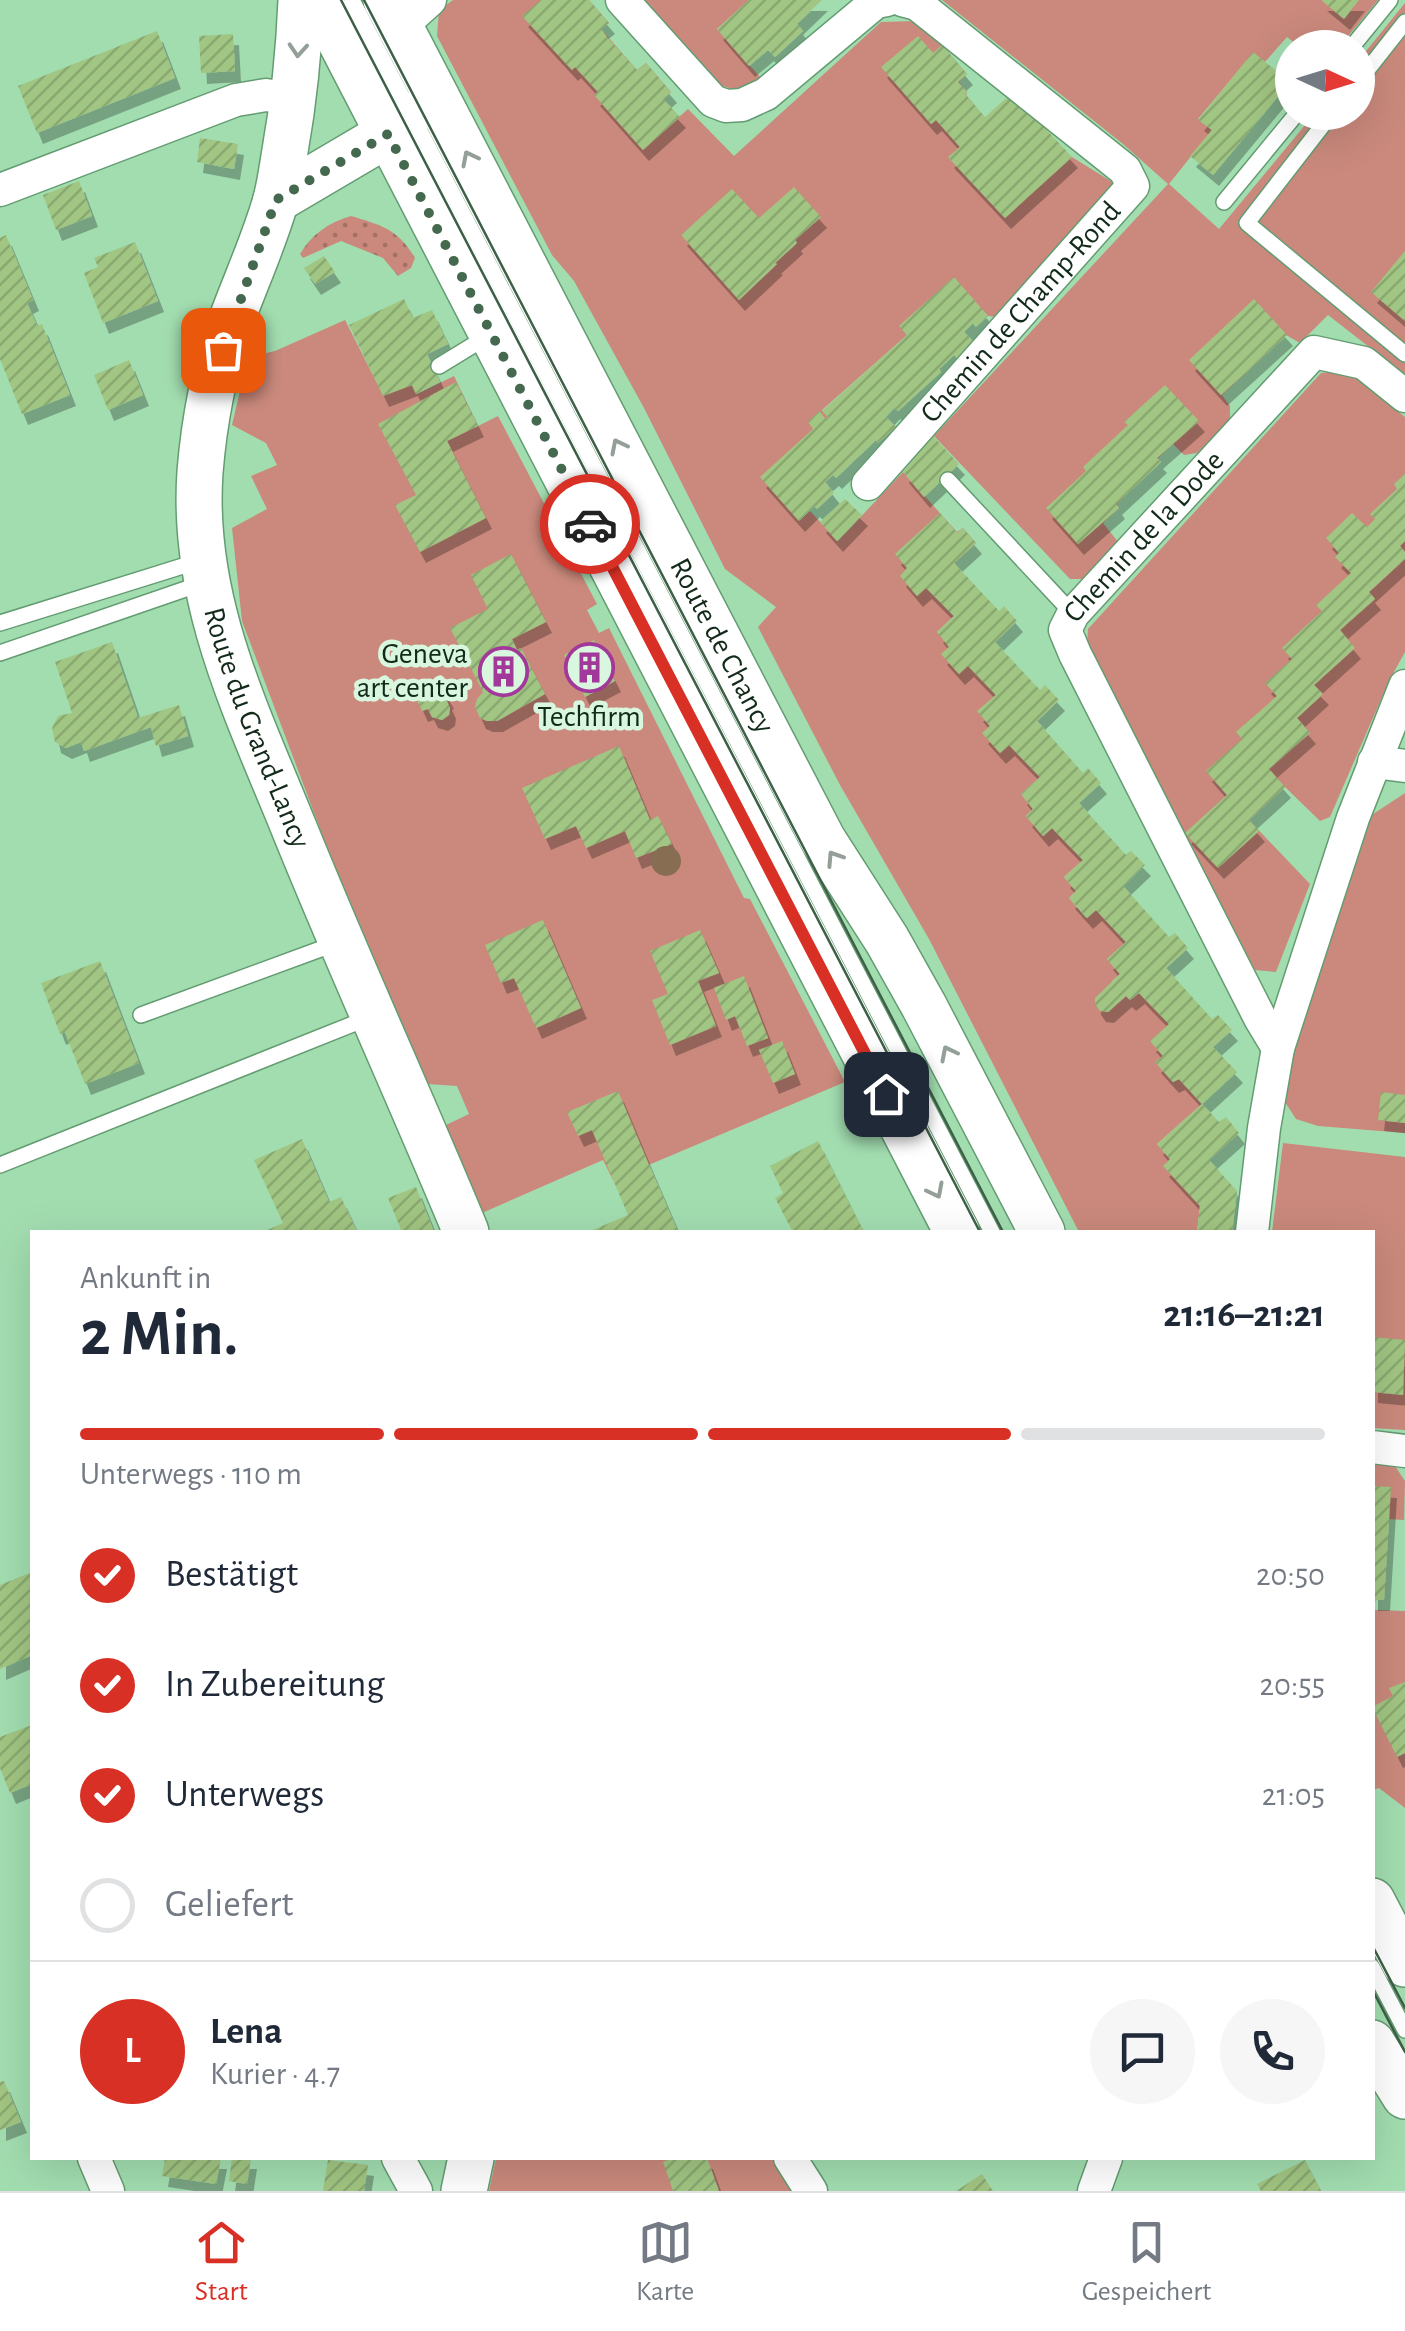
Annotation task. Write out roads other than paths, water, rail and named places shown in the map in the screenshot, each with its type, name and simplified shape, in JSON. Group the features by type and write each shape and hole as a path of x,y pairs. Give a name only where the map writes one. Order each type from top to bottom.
{"main road":[{"name":"Route du Grand-Lancy","path":"301,0 299,55 276,200 229,328 200,469 199,522 205,571 212,614 224,652 341,941 465,1230"},
{"name":"Route de Chancy","path":"319,0 399,123 492,334 956,1230"},
{"path":"276,200 399,123 420,86 409,23"},
{"name":"Route de Chancy","path":"409,23 823,840 924,1006 1041,1230"},
{"path":"290,118 298,160 316,176"},
{"path":"1375,1907 1405,1964"},
{"path":"1375,2049 1405,2096"},
{"path":"464,2191 471,2160"}],"street":[{"path":"622,0 713,101 726,106 742,105 766,94 876,2 886,0"},
{"name":"Chemin de Champ-Rond","path":"868,484 1133,186 1126,170 917,4 902,0"},
{"path":"0,190 236,100 266,95 290,118"},
{"name":"Chemin de la Dode","path":"1278,1048 1065,630 1072,614 1314,352 1364,363 1405,396"},
{"path":"1252,1230 1278,1048 1353,818 1392,749 1405,686"},
{"path":"1375,1447 1405,1451"},
{"path":"95,2160 108,2191"},
{"path":"399,2160 416,2191"},
{"path":"791,2160 811,2191"},
{"path":"1094,2191 1105,2160"}],"lane":[{"path":"352,0 399,123 991,1230"},
{"path":"1366,30 1390,0"},
{"path":"1375,60 1405,22"},
{"path":"1224,202 1283,130"},
{"path":"1319,130 1247,223 1405,354"},
{"path":"439,366 492,334"},
{"path":"948,480 1072,614"},
{"path":"0,622 205,571"},
{"path":"0,653 205,571"},
{"path":"142,1015 341,941"},
{"path":"0,1164 375,1016"},
{"path":"1375,1973 1405,2030"}],"tram line":[{"path":"341,0 979,1230"},
{"path":"364,0 1002,1230"},
{"path":"1375,1951 1405,2008"},
{"path":"1375,1995 1405,2052"}],"place":[{"name":"Techfirm","path":"589,668"},
{"name":"Geneva art center","path":"503,671"}]}
